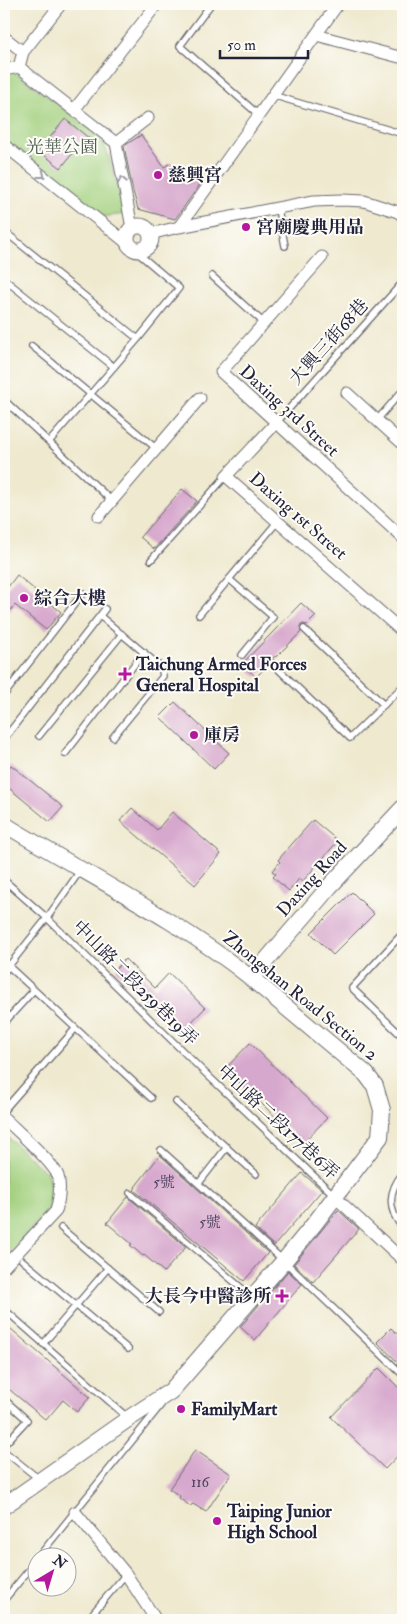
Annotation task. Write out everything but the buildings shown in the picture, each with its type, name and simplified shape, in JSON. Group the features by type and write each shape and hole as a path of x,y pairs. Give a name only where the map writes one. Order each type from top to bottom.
{"main road":[{"name":"Daxing Road","path":"251,978 330,886 403,808"},
{"name":"Zhongshan Road Section 2","path":"4,1506 128,1418 171,1391 284,1261 380,1137 382,1110 375,1086 366,1074 251,978"}],"street":[{"path":"19,67 23,52 61,4"},
{"path":"74,110 157,4"},
{"path":"180,227 338,4"},
{"path":"316,36 403,58"},
{"path":"4,37 23,52"},
{"path":"4,70 19,67 116,144 132,228"},
{"path":"116,144 148,118"},
{"path":"4,145 130,246 139,250 148,246 151,238 144,227 137,226 132,228 127,234 130,246"},
{"path":"150,234 314,201 364,201 398,212 403,216"},
{"name":"Daxing 3rd Street","path":"322,257 221,372 403,538"},
{"path":"347,393 403,444"},
{"path":"99,516 200,398"},
{"name":"Daxing 1st Street","path":"277,422 226,476 403,632"},
{"name":"Zhongshan Road Section 2","path":"4,824 149,908 227,959 251,978"},
{"path":"4,1118 46,1159 58,1175 59,1190 56,1211 4,1267"},
{"path":"335,1197 403,1260"},
{"path":"76,1512 126,1574 153,1619"}],"lane":[{"path":"211,4 180,46 259,115"},
{"path":"272,95 403,134"},
{"path":"278,209 285,246"},
{"path":"4,231 138,339"},
{"path":"49,442 138,339 179,288 130,246"},
{"path":"212,276 264,323"},
{"path":"4,279 114,367"},
{"name":"大興三街68巷","path":"277,422 403,282"},
{"path":"32,346 157,449"},
{"path":"377,420 403,390"},
{"path":"4,400 112,501"},
{"path":"151,560 226,476"},
{"path":"199,615 278,521"},
{"path":"229,579 273,617 242,655"},
{"path":"4,695 83,593"},
{"path":"4,738 105,609"},
{"path":"100,616 161,667 163,676 113,736"},
{"path":"304,629 384,705"},
{"path":"39,736 122,634"},
{"path":"65,754 144,652"},
{"path":"272,663 350,738 403,686"},
{"path":"4,972 6,964 48,918 81,869"},
{"name":"中山路二段259巷19弄","path":"4,880 48,918 201,1069"},
{"path":"403,933 352,988 403,1037"},
{"path":"6,964 151,1098"},
{"path":"4,1023 34,990"},
{"path":"4,1110 75,1029"},
{"name":"中山路二段177巷6弄","path":"201,1069 335,1197"},
{"path":"176,1102 256,1174"},
{"path":"199,1183 227,1147"},
{"path":"162,1150 284,1261 403,1375"},
{"path":"403,1173 392,1190 392,1208 403,1228"},
{"path":"130,1193 252,1297"},
{"path":"60,1228 159,1312"},
{"path":"22,1260 128,1350"},
{"path":"44,1344 108,1268"},
{"path":"4,1309 128,1418"},
{"path":"48,1546 179,1382"},
{"path":"4,1399 28,1420 4,1445"},
{"path":"4,1451 41,1480"},
{"path":"4,1600 28,1570"},
{"path":"87,1620 126,1574"}],"green space":[{"name":"光華公園","path":"12,70 103,140 127,214 99,217 4,141 4,72"},
{"path":"4,1134 48,1174 51,1198 49,1209 4,1258"}],"place":[{"name":"慈興宮","path":"158,175"},
{"name":"宮廟慶典用品","path":"246,227"},
{"name":"綜合大樓","path":"24,598"},
{"name":"Taichung Armed Forces General Hospital","path":"125,674"},
{"name":"庫房","path":"194,735"},
{"name":"大長今中醫診所","path":"282,1296"},
{"name":"FamilyMart","path":"181,1409"},
{"name":"Taiping Junior High School","path":"217,1521"}]}
